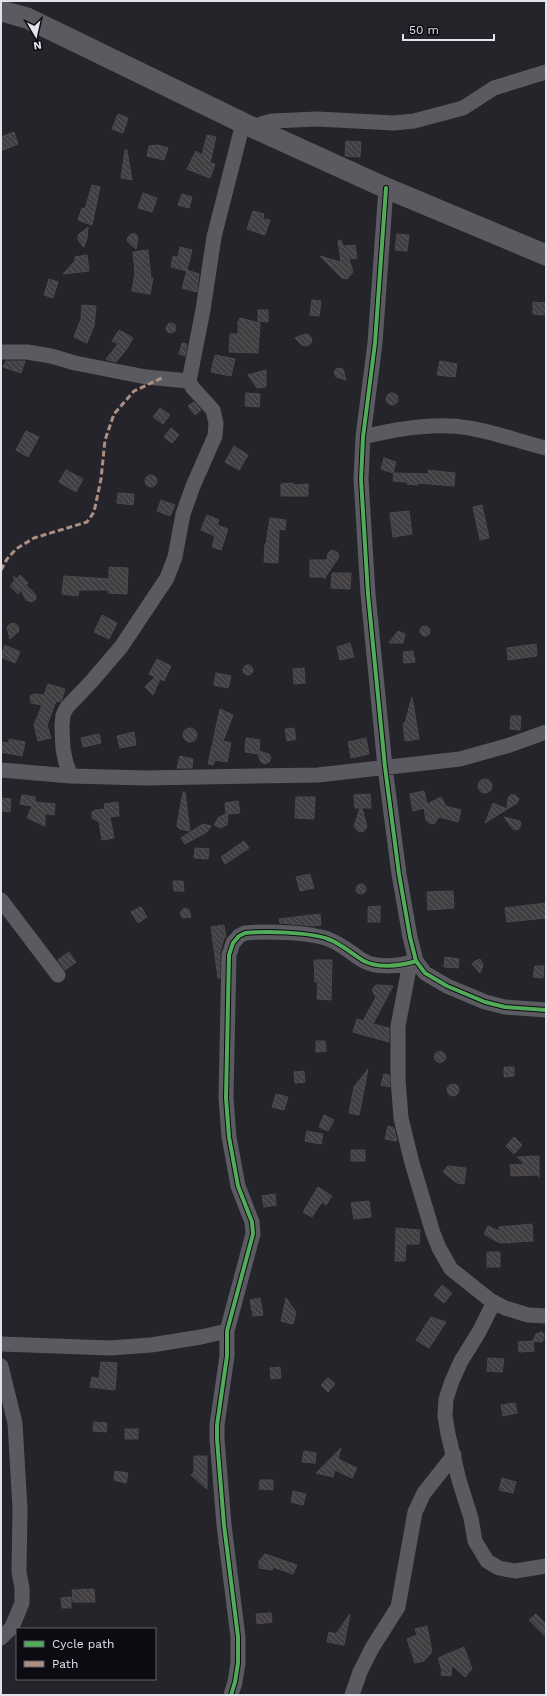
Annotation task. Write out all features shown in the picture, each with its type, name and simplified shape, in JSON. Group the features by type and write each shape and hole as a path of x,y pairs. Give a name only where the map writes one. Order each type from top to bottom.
{"street":[{"path":"1,11 27,18 250,127 386,188 546,255"},
{"path":"250,127 272,121 324,120 394,123 414,121 462,108 479,99 494,88 546,72"},
{"path":"72,776 66,763 63,749 63,715 67,708 121,647 167,578 175,557 183,514 193,486 215,436 216,423 213,410 192,387 189,381 203,310 214,237 250,127"},
{"path":"386,188 375,343 363,437 361,479 368,594 385,767 399,874 413,962 398,1026 401,1118 412,1163 439,1248 451,1269 504,1308 528,1314 546,1316"},
{"path":"1,352 27,352 146,377 189,381"},
{"path":"363,437 398,430 439,427 468,428 546,448"},
{"path":"1,770 72,776 145,778 318,775 460,759 510,746 546,732"},
{"path":"1,900 58,975"},
{"path":"231,1695 236,1682 238,1637 224,1525 217,1439 218,1408 227,1356 227,1331 253,1234 252,1222 238,1186 229,1137 226,1098 228,969 230,955 233,943 239,936 245,933 312,935 329,939 364,961 374,964 396,965 413,962"},
{"path":"413,962 425,974 485,1002 505,1007 546,1010"},
{"path":"494,1302 479,1332 461,1361 452,1381 446,1399 445,1416 459,1480 471,1518 475,1541 487,1561 499,1568 515,1572 546,1566"},
{"path":"1,1344 110,1348 151,1345 227,1331"},
{"path":"1,1366 15,1423 20,1509 19,1572 22,1588 22,1603 12,1627 1,1638"},
{"path":"352,1695 360,1672 372,1648 398,1607 415,1512 424,1493 454,1455"}],"building":[{"path":"118,114 128,118 123,133 112,129"},
{"path":"14,132 18,144 1,151 1,137"},
{"path":"207,135 216,137 210,163 215,164 210,178 187,169 196,151 202,155"},
{"path":"346,141 361,142 360,157 345,156"},
{"path":"158,145 168,148 164,160 147,156 149,146"},
{"path":"125,150 127,150 132,180 121,178"},
{"path":"92,185 100,187 92,225 78,220 82,208 85,209"},
{"path":"143,193 157,198 152,212 138,208"},
{"path":"182,194 192,197 189,208 178,205"},
{"path":"253,211 264,214 263,219 270,220 265,235 247,229"},
{"path":"88,227 84,247 78,240 78,235"},
{"path":"131,234 136,234 138,238 136,249 127,241"},
{"path":"397,234 409,235 407,251 395,250"},
{"path":"341,240 343,246 355,245 357,258 349,259 353,272 347,279 342,278 320,256 341,262 338,241"},
{"path":"180,247 192,250 187,270 199,274 197,292 182,288 187,271 171,267 173,256 178,257"},
{"path":"148,250 151,278 153,278 150,294 132,291 135,273 133,252"},
{"path":"87,255 89,271 63,274 75,261 75,257"},
{"path":"49,279 58,282 53,298 44,295"},
{"path":"312,300 321,301 319,316 310,315"},
{"path":"533,302 546,303 546,315 533,314"},
{"path":"82,305 96,306 94,326 87,343 74,337 81,319"},
{"path":"258,310 268,310 268,322 258,321"},
{"path":"240,318 260,323 258,353 229,352 230,334 238,334 238,322"},
{"path":"169,323 173,323 175,324 175,332 169,333 166,330 166,326"},
{"path":"119,330 133,338 126,350 116,362 106,359 118,344 112,341"},
{"path":"305,334 309,335 312,339 311,343 307,346 302,345 295,338"},
{"path":"182,343 187,344 185,356 179,354"},
{"path":"215,355 235,359 231,376 211,372"},
{"path":"6,361 25,361 21,373 3,367"},
{"path":"440,361 457,364 455,377 437,375"},
{"path":"337,368 343,369 346,380 336,377 334,372"},
{"path":"266,370 266,387 257,388 248,375"},
{"path":"246,393 260,394 259,407 245,406"},
{"path":"390,393 394,393 398,399 394,405 390,405 386,401 386,397"},
{"path":"194,402 201,410 195,415 188,406"},
{"path":"160,408 170,415 163,424 153,417"},
{"path":"171,428 179,435 172,443 164,437"},
{"path":"26,431 39,437 28,457 16,450"},
{"path":"234,446 248,455 239,470 225,462"},
{"path":"384,458 396,462 393,473 381,469"},
{"path":"66,470 83,479 76,492 59,482"},
{"path":"428,470 455,473 454,486 418,483 418,485 407,484 407,482 393,481 394,473 429,474"},
{"path":"153,475 156,476 156,486 149,487 146,486 145,479 146,476"},
{"path":"293,483 293,485 308,484 308,496 281,496 281,484"},
{"path":"118,493 134,494 133,505 117,503"},
{"path":"161,500 175,505 170,516 157,511"},
{"path":"482,505 489,538 480,540 473,507"},
{"path":"409,511 412,534 393,537 390,513"},
{"path":"207,515 219,520 217,525 228,529 221,550 212,547 215,536 201,530"},
{"path":"270,518 286,520 285,530 279,529 278,563 264,562 265,544"},
{"path":"331,550 337,552 339,557 324,579 324,577 310,577 310,560 327,560 328,553"},
{"path":"109,567 128,568 127,594 108,593 108,590 79,590 78,596 62,594 64,576 109,579"},
{"path":"332,573 351,573 350,589 331,588"},
{"path":"20,575 28,583 26,585 36,595 36,599 32,602 26,600 21,590 18,594 10,586 15,580 13,576 17,579"},
{"path":"102,615 117,623 109,639 94,632"},
{"path":"14,623 18,626 19,631 10,639 7,627"},
{"path":"423,626 427,626 429,627 429,635 423,636 420,633 420,629"},
{"path":"398,631 405,634 403,643 389,643"},
{"path":"350,643 354,657 340,660 337,647"},
{"path":"536,644 537,656 508,660 507,648"},
{"path":"5,645 20,652 15,663 1,657"},
{"path":"413,651 415,662 404,663 403,652"},
{"path":"157,659 171,666 164,681 160,679 153,695 145,687 155,677 149,674"},
{"path":"246,665 250,665 252,666 252,674 246,675 243,672 243,668"},
{"path":"304,668 305,683 294,684 293,669"},
{"path":"216,673 231,676 228,688 214,685"},
{"path":"48,684 65,689 62,699 59,702 56,701 47,725 51,738 38,741 34,725 42,705 31,703 30,696 34,694 44,695"},
{"path":"412,697 419,739 405,741 403,723 405,723"},
{"path":"220,709 233,715 223,741 231,743 227,762 215,760 213,765 208,764"},
{"path":"511,716 521,716 520,730 510,729"},
{"path":"190,728 195,730 197,735 195,740 190,742 185,740 183,735 185,730"},
{"path":"294,728 296,739 287,741 285,729"},
{"path":"134,732 136,745 120,748 117,736"},
{"path":"99,734 101,743 83,747 81,738"},
{"path":"246,738 260,740 259,751 269,754 271,758 269,762 265,764 261,762 258,754 245,752"},
{"path":"366,738 369,754 351,758 348,742"},
{"path":"9,739 25,742 22,756 1,752 1,742 9,743"},
{"path":"180,756 193,759 192,768 177,768"},
{"path":"485,779 490,781 492,786 490,791 485,793 480,791 478,786 480,781"},
{"path":"424,791 427,804 441,797 446,806 461,810 458,822 439,817 435,823 431,824 426,820 424,808 413,811 410,794"},
{"path":"183,792 185,792 190,831 180,829 177,826"},
{"path":"370,794 371,808 362,808 367,827 364,831 359,832 354,826 360,808 355,808 354,795"},
{"path":"22,795 35,797 35,802 55,804 54,815 45,814 45,826 27,818 32,806 20,804"},
{"path":"511,795 515,795 519,799 517,803 485,823 493,803 507,809 508,798"},
{"path":"296,797 315,797 314,819 295,818"},
{"path":"1,798 11,799 10,812 1,811"},
{"path":"238,801 240,813 228,814 227,825 220,828 214,825 219,817 226,814 225,803"},
{"path":"118,802 119,816 110,817 114,838 102,840 99,822 92,818 92,812 105,809 104,804"},
{"path":"504,817 520,821 521,825 519,829 515,830 512,828"},
{"path":"203,824 211,826 207,832 185,844 181,838"},
{"path":"244,841 249,848 225,864 221,857"},
{"path":"195,848 209,849 208,859 194,858"},
{"path":"310,874 314,888 300,891 296,877"},
{"path":"173,881 183,881 184,891 174,891"},
{"path":"359,884 363,884 366,889 363,894 359,894 356,891 356,887"},
{"path":"453,891 454,908 428,910 427,892"},
{"path":"546,903 546,918 507,922 505,908"},
{"path":"380,906 380,922 368,922 368,907"},
{"path":"141,907 147,917 138,923 131,912"},
{"path":"185,908 189,910 191,917 183,918 180,914"},
{"path":"320,914 321,925 314,926 280,923 279,919"},
{"path":"224,925 226,937 224,938 220,952 220,978 218,978 211,927"},
{"path":"69,952 76,962 65,970 58,960"},
{"path":"445,957 459,959 458,968 444,967"},
{"path":"480,959 483,965 480,973 472,964"},
{"path":"314,960 332,960 331,1000 317,999 318,982 315,982"},
{"path":"535,966 544,966 543,978 533,977"},
{"path":"376,985 393,986 373,1024 389,1028 389,1042 353,1032 357,1019 363,1021 376,997 372,990"},
{"path":"316,1041 325,1041 326,1051 316,1052"},
{"path":"438,1052 442,1052 444,1053 444,1061 438,1062 435,1059 435,1055"},
{"path":"504,1067 514,1067 514,1076 504,1077"},
{"path":"368,1069 359,1115 349,1113 354,1087"},
{"path":"304,1071 305,1082 295,1083 294,1072"},
{"path":"384,1074 389,1075 390,1087 381,1085"},
{"path":"451,1084 455,1084 459,1090 455,1096 451,1096 447,1092 447,1088"},
{"path":"276,1094 288,1097 284,1110 272,1107"},
{"path":"324,1115 334,1120 328,1131 319,1127"},
{"path":"388,1126 394,1128 397,1141 385,1139"},
{"path":"307,1131 323,1134 321,1144 305,1141"},
{"path":"514,1137 522,1145 514,1154 506,1146"},
{"path":"351,1150 365,1150 365,1161 351,1161"},
{"path":"539,1156 539,1177 537,1175 511,1176 510,1165 525,1164 517,1157"},
{"path":"448,1166 466,1168 464,1184 457,1183 443,1172"},
{"path":"318,1187 332,1196 326,1205 322,1202 312,1217 303,1212"},
{"path":"275,1194 276,1205 264,1207 262,1196"},
{"path":"369,1201 371,1217 354,1219 351,1203"},
{"path":"532,1224 533,1241 500,1243 484,1234 488,1226 499,1231 499,1227"},
{"path":"396,1228 420,1230 419,1244 406,1244 405,1261 395,1261"},
{"path":"487,1252 500,1252 500,1267 487,1267"},
{"path":"442,1285 452,1293 444,1303 434,1295"},
{"path":"260,1298 263,1315 253,1316 250,1300"},
{"path":"286,1298 296,1312 293,1324 281,1321"},
{"path":"431,1317 446,1322 429,1348 416,1340"},
{"path":"541,1332 544,1334 544,1339 542,1342 533,1341 536,1334"},
{"path":"533,1341 534,1351 519,1352 518,1342"},
{"path":"488,1358 504,1359 502,1372 487,1371"},
{"path":"101,1362 117,1363 115,1390 90,1387 92,1377 99,1379"},
{"path":"280,1367 281,1378 271,1379 270,1368"},
{"path":"328,1378 335,1384 328,1392 321,1385"},
{"path":"515,1403 517,1413 503,1416 501,1405"},
{"path":"94,1422 107,1423 106,1432 93,1431"},
{"path":"125,1429 138,1429 138,1439 125,1439"},
{"path":"341,1448 338,1459 357,1468 352,1478 335,1470 333,1477 316,1473"},
{"path":"304,1451 316,1453 315,1463 302,1462"},
{"path":"194,1456 207,1456 207,1489 191,1475 194,1472"},
{"path":"115,1471 128,1473 126,1483 114,1480"},
{"path":"502,1478 516,1482 513,1493 499,1490"},
{"path":"260,1480 273,1480 273,1490 259,1489"},
{"path":"293,1491 306,1494 303,1505 291,1502"},
{"path":"265,1554 297,1565 293,1574 273,1567 272,1570 259,1568 259,1561"},
{"path":"94,1589 95,1602 73,1602 72,1590"},
{"path":"71,1597 71,1608 62,1608 61,1598"},
{"path":"271,1613 272,1622 257,1624 256,1614"},
{"path":"350,1614 344,1645 327,1642 329,1632 336,1634"},
{"path":"536,1614 546,1624 546,1637 529,1620"},
{"path":"427,1626 432,1652 424,1661 415,1663 407,1639 417,1635 415,1629"},
{"path":"464,1647 472,1669 465,1677 452,1665 451,1676 441,1675 442,1670 438,1658"}],"marked path":[{"path":"1,570 7,559 16,549 34,538 87,522 94,512 101,479 105,440 114,414 134,391 162,378"}],"cycle path":[{"path":"386,188 375,343 363,437 361,479 368,594 385,767 399,874 410,937 416,961 425,973 447,986 485,1002 505,1007 546,1010"},
{"path":"231,1695 238,1663 238,1637 224,1525 217,1425 227,1356 227,1331 253,1234 252,1222 238,1186 229,1137 226,1098 229,955 233,943 239,936 245,933 275,932 299,933 328,939 362,960 375,965 389,966 416,961"}]}
